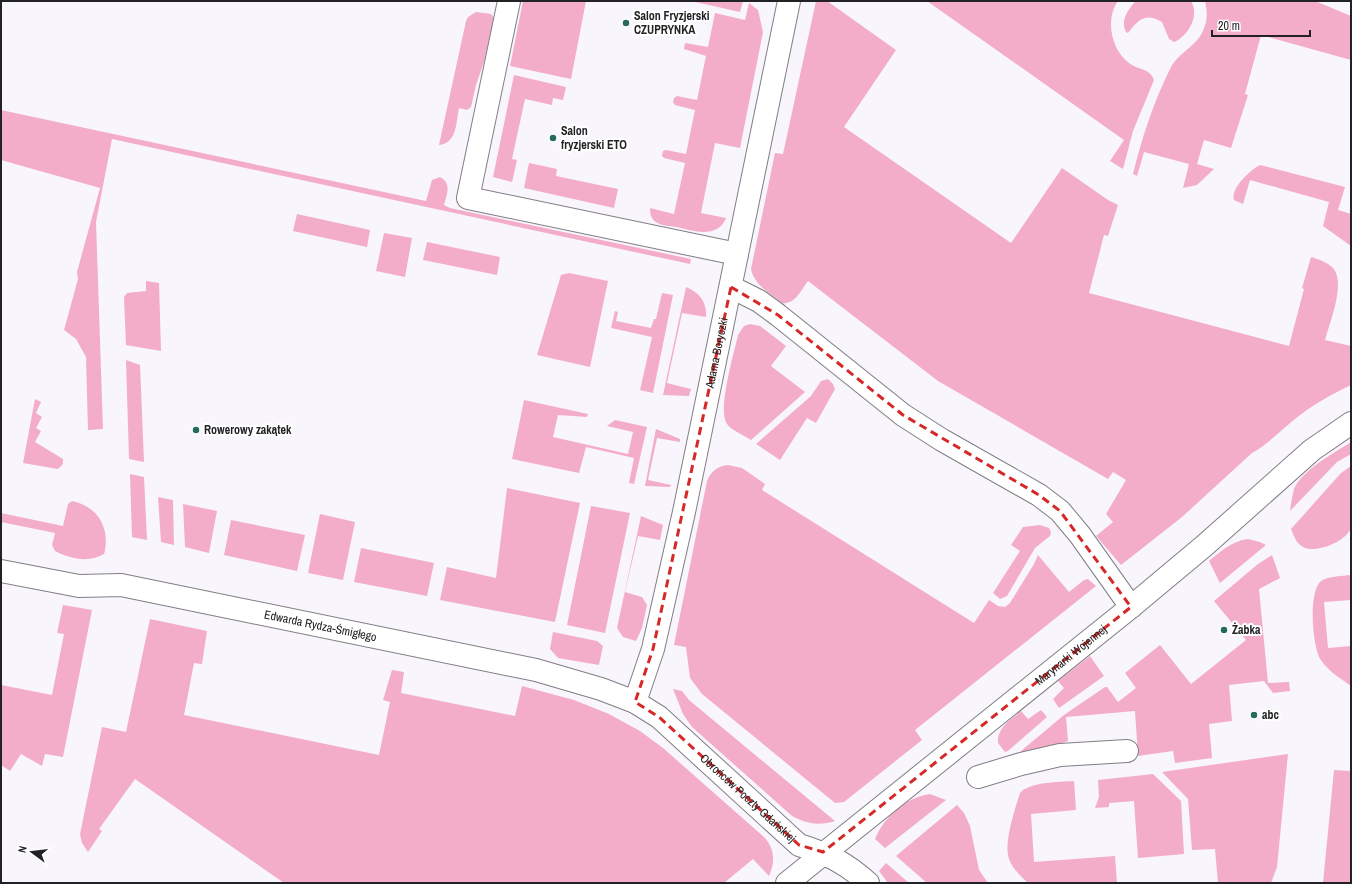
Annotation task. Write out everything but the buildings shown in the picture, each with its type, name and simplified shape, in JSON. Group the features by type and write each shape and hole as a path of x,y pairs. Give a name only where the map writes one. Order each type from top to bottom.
{"street":[{"path":"509,1 468,198 738,254"},
{"name":"Adama Boryczki","path":"635,702 655,644 790,1"},
{"path":"731,287 759,301 778,315 904,415 942,440 1039,495 1060,511 1080,535 1131,607"},
{"name":"Marynarki Wojennej","path":"787,883 1131,607 1204,546 1312,450 1351,424"},
{"name":"Edwarda Rydza-Śmigłego","path":"1,571 79,586 121,585 536,670 601,689 635,702"},
{"name":"Obrońców Poczty Gdańskiej","path":"635,702 659,717 799,845 824,852 851,867 868,883"},
{"path":"978,777 1021,764 1060,756 1127,751"}],"highlighted area":[{"path":"731,287 778,315 903,415 1039,495 1060,511 1131,607 823,852 799,845 659,717 635,702 653,649"}],"shaded area":[{"path":"523,1 586,1 571,79 510,66"},
{"path":"691,1 743,1 740,12"},
{"path":"816,1 827,1 896,50 844,127 1011,243 1062,168 1108,200 1118,205 1108,236 1104,235 1089,293 1289,346 1304,289 1302,288 1311,257 1325,262 1333,268 1337,275 1338,293 1325,340 1351,346 1351,385 1322,400 1290,423 1252,453 1182,517 1121,565 1096,536 1113,522 1106,514 1126,480 1113,472 1108,479 938,381 808,281 791,302 782,303 755,280 751,269 775,153 783,154"},
{"path":"927,1 1118,1 1114,8 1111,25 1114,42 1123,57 1129,63 1150,73 1154,80 1133,131 1123,169 1110,161 1124,140"},
{"path":"1136,1 1191,1 1194,13 1191,25 1184,35 1174,42 1169,39 1162,22 1151,18 1142,19 1135,24 1128,33 1124,28 1124,19"},
{"path":"1205,1 1315,1 1351,16 1351,60 1261,35 1245,94 1248,95 1231,148 1204,140 1197,164 1214,169 1197,185 1183,188 1189,164 1144,152 1137,176 1133,174 1149,119 1171,67 1175,61 1198,39 1204,28 1207,14"},
{"path":"749,3 758,10 763,32 740,148 715,143 701,213 726,218 722,225 717,229 704,232 660,224 652,218 650,208 674,214 685,163 664,158 662,156 663,151 666,150 686,154 695,110 675,105 673,102 674,98 677,96 697,100 706,56 684,49 685,43 708,47 715,13 745,20"},
{"path":"476,12 491,14 494,18 484,62 476,85 471,107 467,110 459,108 455,131 449,140 439,145 466,21 468,17"},
{"path":"514,75 566,87 563,100 553,98 552,105 525,99 512,159 517,160 512,182 493,177"},
{"path":"1,110 426,201 432,180 440,177 446,182 448,189 444,205 450,208 691,259 690,264 112,139 96,222 103,429 88,430 86,357 76,339 64,330 78,279 77,272 100,188 1,160"},
{"path":"529,163 557,169 556,176 618,189 614,208 524,188"},
{"path":"1260,165 1345,187 1338,210 1351,214 1351,246 1323,226 1329,202 1250,180 1243,204 1234,200 1235,191 1238,185 1246,175"},
{"path":"297,214 370,230 367,247 293,231"},
{"path":"384,233 412,238 405,277 376,271"},
{"path":"427,242 500,257 497,275 423,260"},
{"path":"569,273 608,281 590,367 537,355 561,275"},
{"path":"146,281 159,283 161,351 126,345 124,297 127,293 146,291"},
{"path":"686,287 699,295 704,302 706,317 682,313 667,383 691,389 689,396 663,395"},
{"path":"662,293 673,295 653,393 640,390 652,337 611,328 615,311 618,312 616,321 651,328 654,319 656,319"},
{"path":"750,324 760,326 786,346 771,366 805,392 751,440 729,426 724,417 727,381 738,335 744,326"},
{"path":"126,360 140,365 144,462 129,459"},
{"path":"828,379 833,384 835,389 816,423 807,418 780,460 756,444 811,396 821,381"},
{"path":"35,399 41,402 36,413 42,417 36,428 41,431 35,442 63,459 63,464 58,469 23,463"},
{"path":"524,400 588,414 587,417 558,415 553,437 628,454 633,432 607,426 615,420 647,427 634,484 629,483 634,458 586,447 579,473 512,459"},
{"path":"656,429 680,439 680,442 657,438 648,480 671,485 670,487 645,486"},
{"path":"1351,442 1351,454 1337,462 1290,511 1294,489 1304,475 1319,462"},
{"path":"728,465 742,468 765,484 762,490 974,623 989,600 998,606 1005,607 1010,603 1038,555 1069,592 1084,580 1088,579 1096,586 915,730 922,740 844,802 835,803 702,694 690,678 686,647 674,645 707,481 715,470"},
{"path":"1351,466 1351,528 1343,538 1330,545 1315,549 1303,547 1294,537 1291,529 1341,473"},
{"path":"130,474 144,477 147,540 132,537"},
{"path":"507,488 580,503 555,622 440,600 447,567 496,578"},
{"path":"158,497 173,500 174,545 161,542"},
{"path":"72,501 89,508 100,520 106,536 104,554 98,557 86,559 73,558 55,551 52,545 55,533 1,522 1,513 63,526 68,504"},
{"path":"183,504 217,511 209,553 185,547"},
{"path":"591,506 630,513 605,633 567,625"},
{"path":"320,514 355,522 343,580 308,573"},
{"path":"641,516 663,525 660,540 638,536 625,592 642,597 647,605 642,628 636,641 623,637 617,628"},
{"path":"231,520 305,535 297,571 224,555"},
{"path":"1040,525 1049,528 1051,532 1050,536 1035,548 1007,596 1000,599 993,593 1020,551 1011,545 1023,527"},
{"path":"1248,539 1266,545 1220,583 1209,561 1232,544"},
{"path":"361,548 434,563 427,596 354,582"},
{"path":"1272,555 1280,578 1259,589 1268,683 1289,682 1290,691 1273,693 1264,681 1229,685 1232,721 1209,724 1212,758 1175,763 1173,751 1138,756 1135,711 1066,717 1068,741 1045,749 1020,755 1021,751 1064,715 1105,687 1107,687 1118,702 1136,688 1125,673 1160,645 1191,684 1246,640 1214,601 1258,564"},
{"path":"1351,575 1351,600 1324,602 1328,648 1351,646 1351,686 1331,671 1321,660 1315,644 1313,607 1314,596 1321,581 1332,577"},
{"path":"63,605 92,610 63,757 45,754 42,766 21,754 10,771 1,765 1,685 52,695 64,634 57,633"},
{"path":"150,619 207,631 202,664 194,663 184,715 379,755 390,702 383,700 392,670 404,672 401,693 515,716 522,686 574,700 609,714 640,731 663,748 765,838 771,847 773,856 769,876 753,859 724,883 284,883 135,779 99,829 102,831 88,852 82,843 80,834 102,727 126,732"},
{"path":"553,632 597,641 603,646 599,665 558,658 550,649"},
{"path":"1090,656 1104,676 1059,708 1053,699 1064,688 1058,681"},
{"path":"673,689 682,691 689,700 835,821 818,824 803,821 792,816 692,727 683,714"},
{"path":"1041,710 1047,717 1005,752 998,743 998,737 1005,724 1021,711 1028,719"},
{"path":"1288,754 1277,867 1271,883 1218,883 1215,849 1192,850 1188,799 1162,772"},
{"path":"1334,770 1351,771 1351,883 1323,883"},
{"path":"1153,774 1181,801 1184,854 1138,858 1134,801 1109,803 1109,807 1095,808 1099,797 1098,780"},
{"path":"1074,781 1076,810 1031,814 1034,862 1115,856 1117,883 1028,883 1013,867 1009,859 1007,848 1013,815 1020,793 1024,789 1037,785 1053,782"},
{"path":"930,794 946,800 885,848 875,839 884,823 897,809 913,799"},
{"path":"957,805 964,813 970,826 979,870 988,883 927,883 896,856"},
{"path":"886,863 909,883 888,883 879,871"}],"place":[{"name":"Salon Fryzjerski CZUPRYNKA","path":"626,23"},
{"name":"Salon fryzjerski ETO","path":"553,138"},
{"name":"Rowerowy zakątek","path":"196,430"},
{"name":"Żabka","path":"1224,630"},
{"name":"abc","path":"1254,715"}]}
